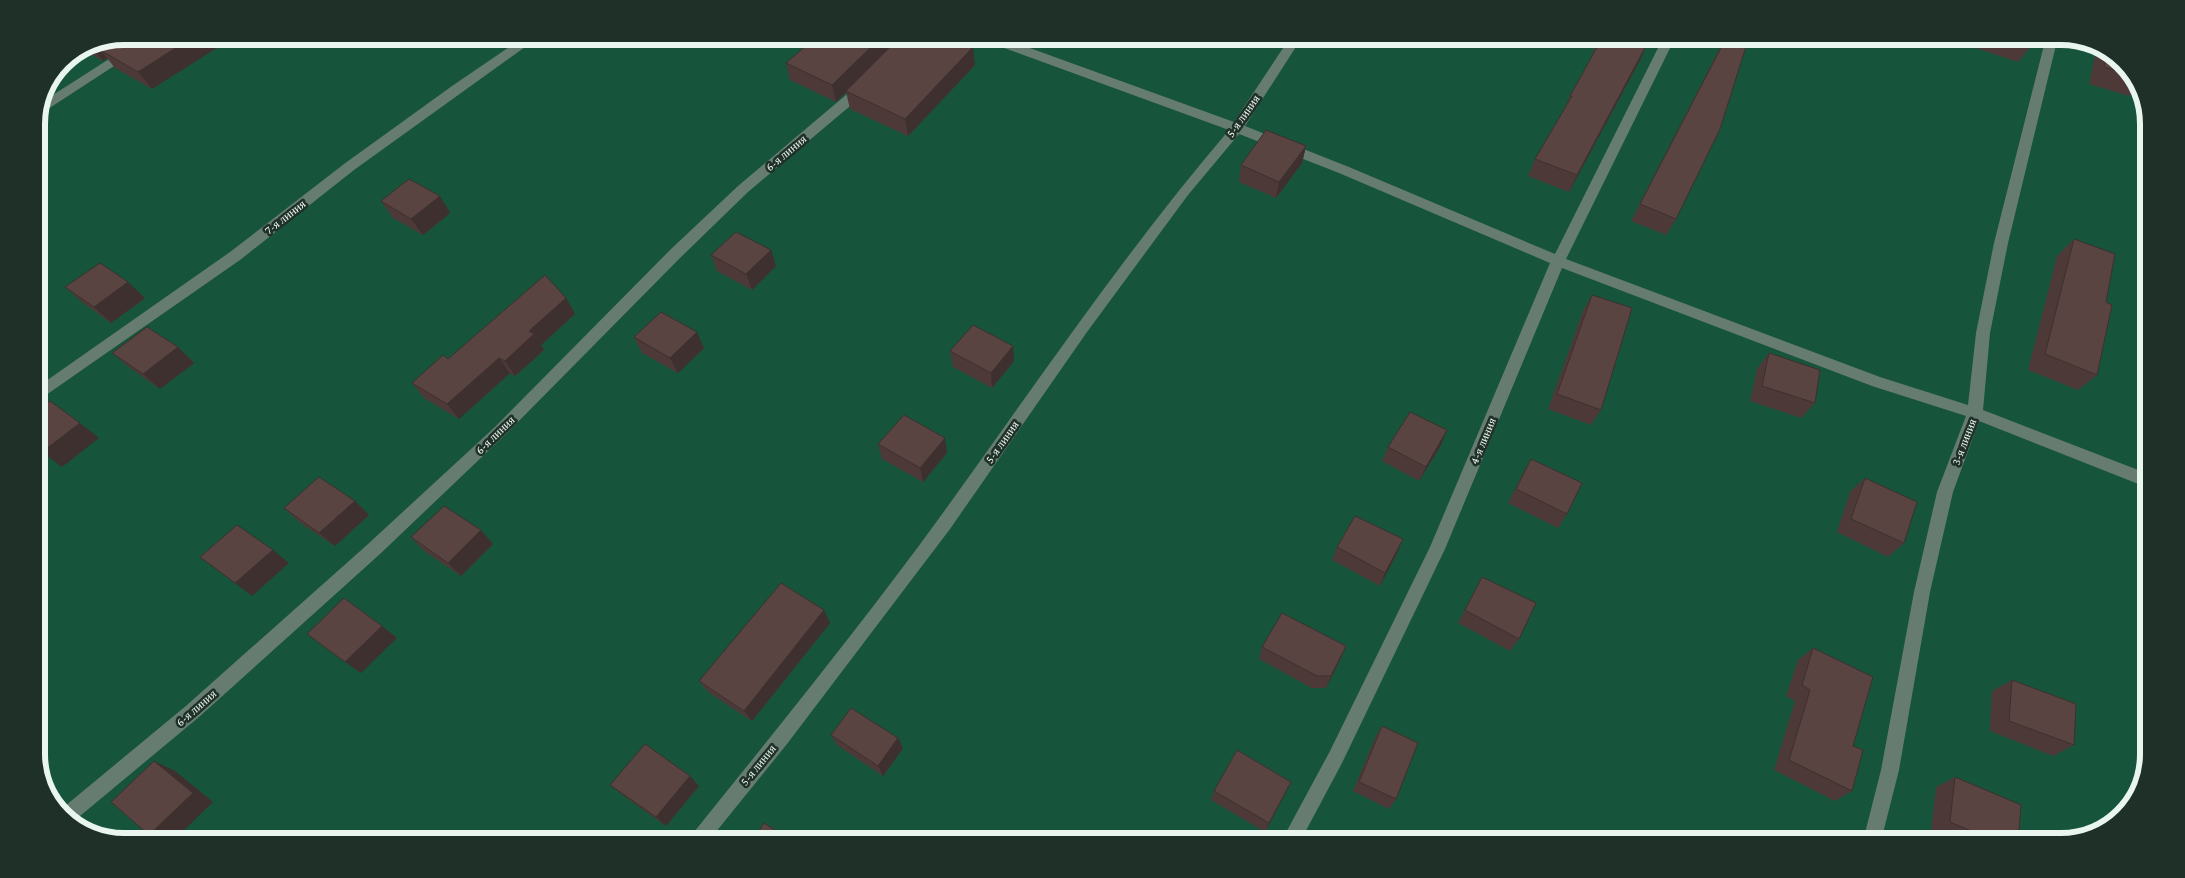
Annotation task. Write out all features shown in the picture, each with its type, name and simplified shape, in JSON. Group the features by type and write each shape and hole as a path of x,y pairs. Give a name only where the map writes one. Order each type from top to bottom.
{"street":[{"path":"48,103 140,45"},
{"name":"7-я линия","path":"45,390 235,256 349,167 449,94 521,45"},
{"path":"1008,45 1236,128 1344,170 1558,261 1877,382 1975,413 2140,478"},
{"name":"5-я линия","path":"704,833 781,738 944,524 1082,328 1183,192 1236,128 1291,45"},
{"name":"4-я линия","path":"1295,833 1336,757 1437,549 1558,261 1666,45"},
{"name":"3-я линия","path":"1874,833 1890,770 1922,592 1945,492 1975,413 1984,332 2001,243 2050,45"},
{"name":"6-я линия","path":"71,812 193,711 374,549 500,430 675,254 743,189 852,98 871,78"}],"green space":[{"path":"124,45 2061,45 2087,49 2109,61 2124,76 2136,98 2140,119 2140,754 2136,780 2124,802 2109,817 2087,829 2061,833 124,833 98,829 80,820 61,802 51,784 45,759 45,124 51,94 58,80 80,58 108,47"}],"building":[{"path":"124,45 180,45 138,72 100,50"},
{"path":"807,45 873,45 832,85 786,63"},
{"path":"892,45 968,45 973,47 905,119 846,91"},
{"path":"1598,45 1646,45 1577,175 1535,159 1572,96 1570,96"},
{"path":"1722,45 1746,45 1720,129 1676,219 1640,204"},
{"path":"2106,59 2120,72 2104,67"},
{"path":"1266,130 1306,146 1279,182 1241,165"},
{"path":"409,179 440,196 411,219 381,201"},
{"path":"736,232 771,250 746,274 711,255"},
{"path":"2074,239 2115,254 2106,302 2112,305 2097,375 2045,354"},
{"path":"100,263 128,282 94,307 65,287"},
{"path":"545,275 566,298 529,331 534,334 505,361 499,358 447,404 412,383 443,355 448,359"},
{"path":"1592,295 1632,308 1601,410 1557,394"},
{"path":"661,312 697,332 670,358 634,337"},
{"path":"973,325 1013,346 991,373 950,351"},
{"path":"147,327 178,347 143,374 112,353"},
{"path":"1769,353 1820,370 1815,403 1762,386"},
{"path":"50,401 80,423 45,450 45,404"},
{"path":"1410,412 1447,430 1426,467 1388,447"},
{"path":"904,415 945,438 920,468 878,444"},
{"path":"1531,459 1582,483 1567,514 1516,489"},
{"path":"319,477 355,501 319,533 284,508"},
{"path":"1865,478 1917,502 1904,543 1851,519"},
{"path":"444,506 481,530 448,563 411,537"},
{"path":"1355,516 1403,539 1385,573 1337,547"},
{"path":"237,525 273,550 235,583 200,557"},
{"path":"1482,577 1536,603 1519,639 1465,610"},
{"path":"781,583 824,610 744,711 699,681"},
{"path":"344,598 382,626 345,662 307,634"},
{"path":"1282,613 1346,646 1331,676 1317,676 1262,647"},
{"path":"1813,648 1873,677 1853,746 1863,750 1852,791 1789,760 1810,690 1802,685"},
{"path":"2012,680 2076,704 2074,745 2009,721"},
{"path":"851,708 898,738 878,766 831,735"},
{"path":"1382,726 1418,743 1396,799 1359,782"},
{"path":"645,744 690,776 656,817 610,785"},
{"path":"1237,750 1291,782 1269,823 1214,791"},
{"path":"154,761 193,793 151,833 147,833 111,802"},
{"path":"1955,777 2021,805 2019,833 1976,833 1950,822"},
{"path":"764,823 780,833 758,833"}]}
